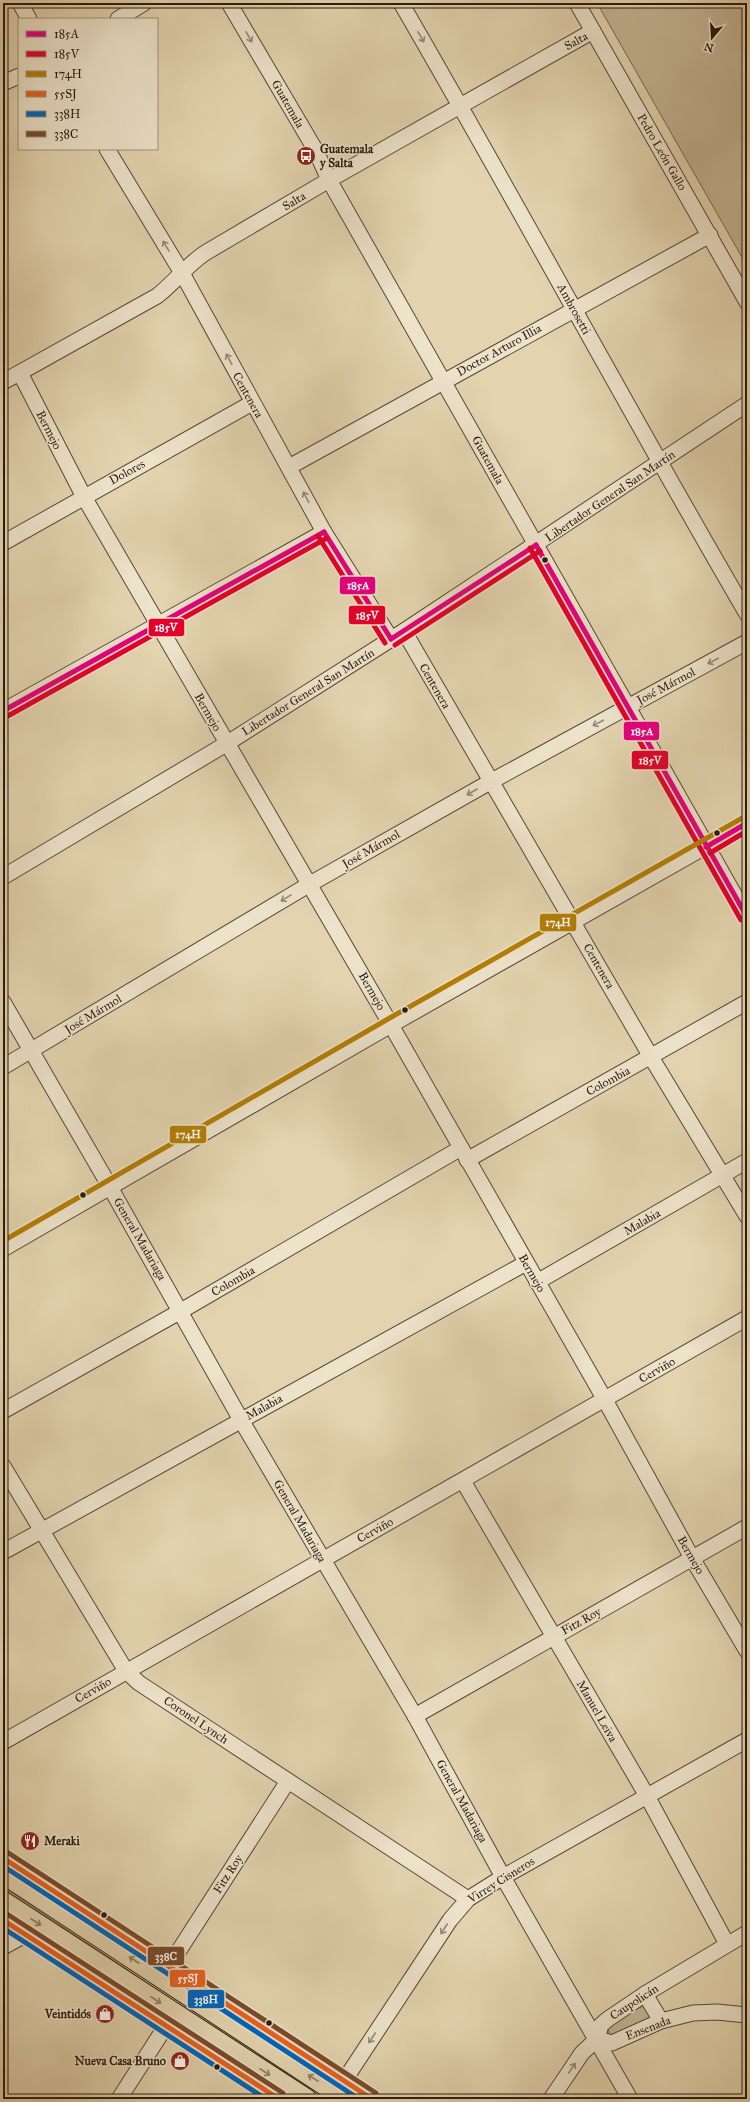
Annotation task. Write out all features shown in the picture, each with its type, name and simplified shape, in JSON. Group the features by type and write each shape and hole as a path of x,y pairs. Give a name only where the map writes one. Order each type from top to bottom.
{"main road":[{"path":"3,1862 38,1881"},
{"path":"3,1874 164,1972 256,2041 338,2093"},
{"path":"3,1901 170,2019 307,2099"},
{"path":"164,1972 210,1993 256,2041"}],"street":[{"path":"20,3 28,18"},
{"path":"120,18 144,3"},
{"name":"Guatemala","path":"229,3 316,151 329,180 747,917"},
{"name":"Ambrosetti","path":"401,3 460,105 659,463 747,614"},
{"name":"Pedro León Gallo","path":"577,3 747,302"},
{"name":"Salta","path":"3,382 156,296 171,285 193,261 205,253 460,105 593,31"},
{"path":"3,83 18,76"},
{"name":"Centenera","path":"108,150 182,273 324,532 391,639"},
{"name":"Doctor Arturo Illia","path":"289,467 710,235"},
{"name":"Bermejo","path":"20,373 84,497 158,623 226,744 310,884 605,1400 692,1558 747,1651"},
{"name":"Dolores","path":"3,543 252,403"},
{"name":"Libertador General San Martín","path":"3,877 226,744 404,631 747,404"},
{"path":"3,711 158,623 324,532"},
{"name":"Centenera","path":"404,631 490,782 574,922 651,1057 724,1175 747,1216"},
{"name":"José Mármol","path":"3,1067 31,1052 310,884 490,782 747,642"},
{"path":"3,1249 391,1025 747,823"},
{"name":"General Madariaga","path":"3,1002 181,1311 241,1420 415,1716 503,1877 630,2099"},
{"name":"Colombia","path":"3,1411 464,1154 651,1057 747,1002"},
{"name":"Malabia","path":"537,1282 747,1161"},
{"name":"Malabia","path":"3,1552 526,1263"},
{"name":"Cerviño","path":"3,1742 747,1318"},
{"name":"Coronel Lynch","path":"3,1466 126,1671 139,1683 468,1899"},
{"name":"Manuel Leiva","path":"463,1481 647,1796 727,1944"},
{"name":"Fitz Roy","path":"415,1716 747,1527"},
{"name":"Virrey Cisneros","path":"338,2093 450,1920 468,1899 503,1877 747,1740"},
{"name":"Fitz Roy","path":"164,1972 288,1781"},
{"path":"3,1858 38,1881 164,1972"},
{"path":"3,1920 25,1935 170,2019 279,2099"},
{"name":"Caupolicán","path":"551,2099 582,2053 597,2039 601,2025 608,2019 645,1994 747,1933"},
{"path":"3,1947 25,1935"},
{"path":"210,1993 338,2093 372,2099"},
{"path":"645,1994 661,2021"},
{"name":"Ensenada","path":"597,2039 612,2043 661,2021 693,2013 716,2012 747,2015"},
{"path":"119,2099 170,2019"}],"shaded area":[{"path":"597,3 747,3 747,266"},
{"path":"3,1887 302,2086 3,1893"},
{"path":"645,2005 652,2019 610,2036 607,2026 610,2022"}],"transit line":[{"name":"185A","path":"324,532 391,639"},
{"name":"185A","path":"3,711 324,532"},
{"name":"185V","path":"318,536 385,643"},
{"name":"185V","path":"6,717 327,538"},
{"name":"185A","path":"536,545 747,917"},
{"name":"185A","path":"391,639 536,545"},
{"name":"185V","path":"530,548 741,920"},
{"name":"185V","path":"395,645 540,551"},
{"name":"174H","path":"3,1241 388,1019 744,817"},
{"name":"185A","path":"706,847 747,823"},
{"name":"185V","path":"710,853 747,831"},
{"name":"338C","path":"7,1852 376,2093"},
{"name":"55SJ","path":"3,1858 372,2099"},
{"name":"338H","path":"3,1866 359,2099"},
{"name":"338C","path":"7,1914 283,2093"},
{"name":"55SJ","path":"3,1920 279,2099"},
{"name":"338H","path":"3,1928 266,2099"}],"place":[{"name":"Guatemala y Salta","path":"306,156"},
{"name":"Meraki","path":"30,1841"},
{"name":"Veintidós","path":"105,2014"},
{"name":"Nueva Casa Bruno","path":"180,2061"}]}
